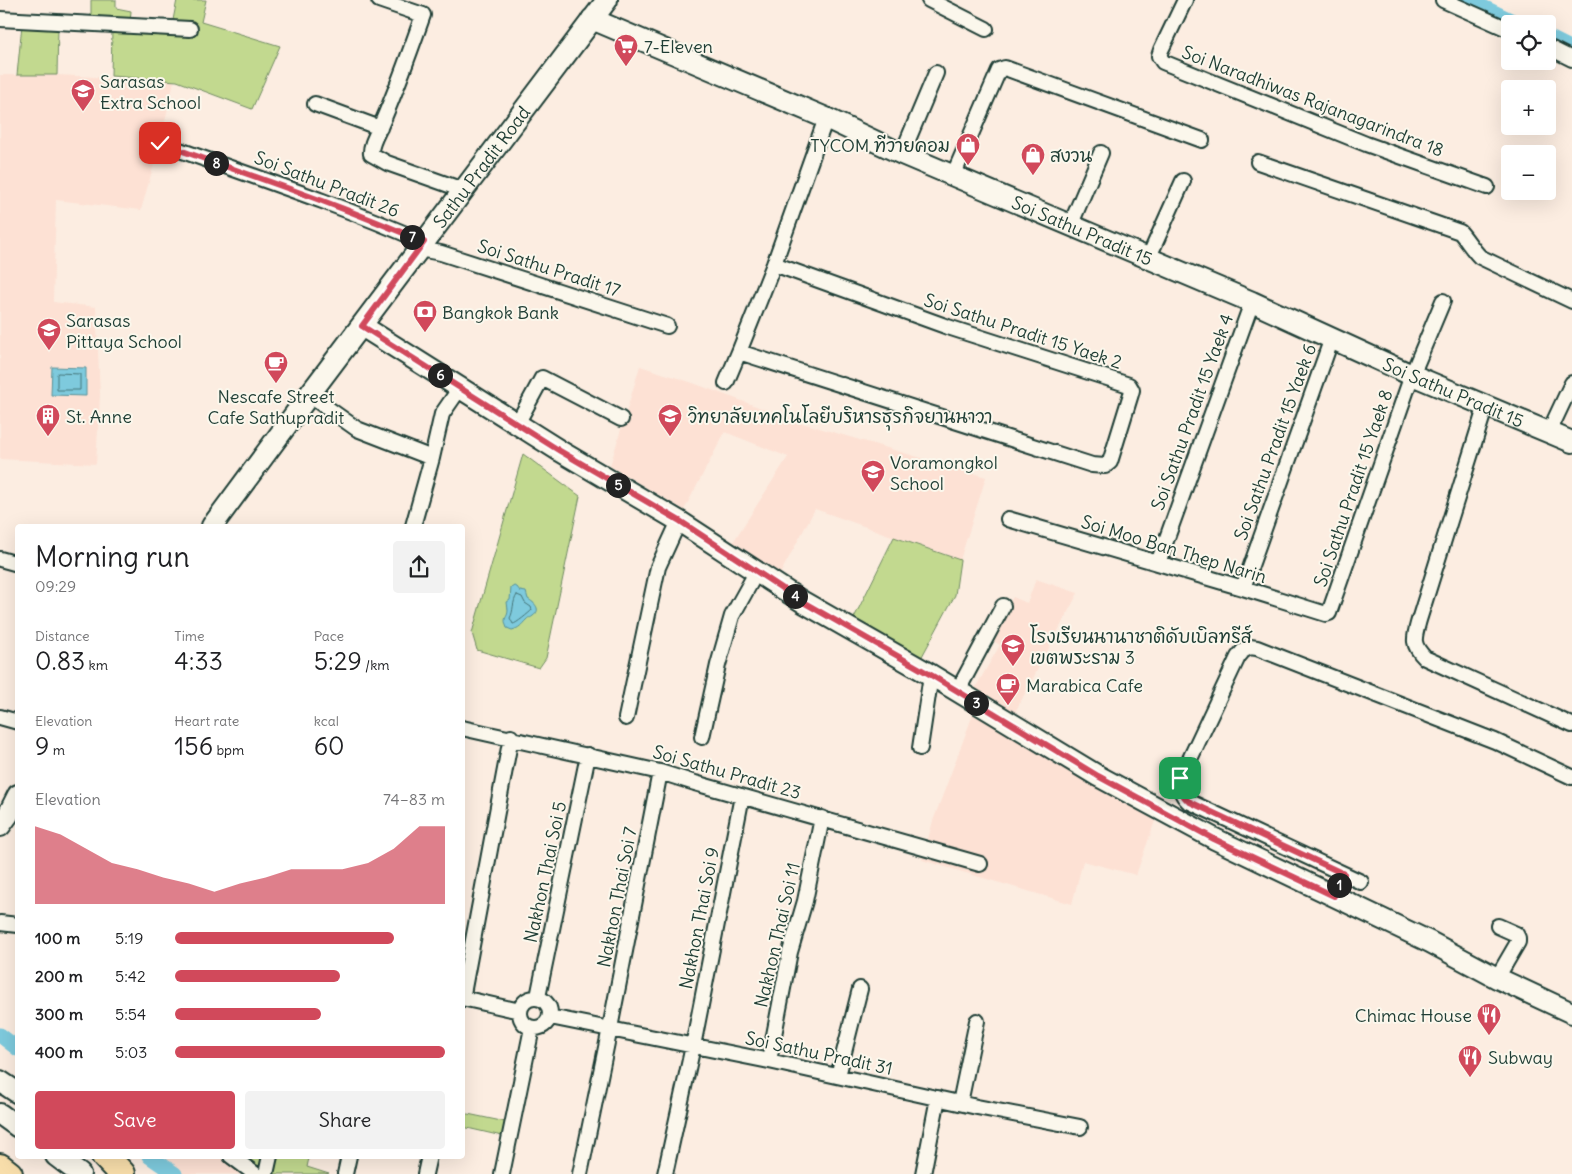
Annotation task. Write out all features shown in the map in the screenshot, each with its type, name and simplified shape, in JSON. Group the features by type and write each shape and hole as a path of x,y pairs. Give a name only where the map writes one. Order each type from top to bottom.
{"highway":[{"path":"108,1159 122,1174"},
{"path":"0,1167 9,1174"}],"street":[{"path":"379,0 423,14 394,97 373,142 371,154 387,163 463,190"},
{"name":"Sathu Pradit Road","path":"213,524 607,0"},
{"path":"928,0 986,29"},
{"name":"Soi Naradhiwas Rajanagarindra 18","path":"1185,0 1160,50 1159,56 1163,62 1366,144 1487,187"},
{"path":"1443,0 1501,26"},
{"path":"0,19 119,27 190,29"},
{"name":"Soi Sathu Pradit 15","path":"592,20 826,118 902,154 1252,302 1412,375 1572,442"},
{"path":"1556,51 1572,59"},
{"path":"953,176 999,70 1005,68 1202,140"},
{"path":"902,154 936,73"},
{"path":"315,104 380,128"},
{"path":"726,383 774,264 826,118"},
{"name":"Soi Sathu Pradit 26","path":"160,143 396,229 422,246"},
{"path":"1070,226 1101,153"},
{"path":"1258,162 1460,232 1471,249 1480,257 1572,301"},
{"path":"1148,259 1183,181"},
{"name":"Soi Sathu Pradit 17","path":"422,246 668,326"},
{"name":"Soi Sathu Pradit 15 Yaek 2","path":"739,352 1092,464 1105,466 1110,462 1132,390 1129,385 948,327 774,264"},
{"name":"Soi Sathu Pradit 15 Yaek 8","path":"1329,613 1412,375 1443,301"},
{"name":"Soi Sathu Pradit 15 Yaek 4","path":"1158,564 1252,302"},
{"path":"362,326 517,424 680,521 803,602 931,675 1098,776 1214,839 1446,950 1496,978 1572,1013"},
{"name":"Soi Sathu Pradit 15 Yaek 6","path":"1243,588 1332,338"},
{"path":"517,424 542,378 621,419"},
{"path":"1549,432 1572,383"},
{"path":"415,524 442,414 460,388"},
{"path":"309,395 357,429 432,458"},
{"path":"1486,405 1419,620 1414,643 1418,651 1425,658 1572,725"},
{"name":"Soi Moo Ban Thep Narin","path":"1008,519 1326,614 1329,613"},
{"path":"626,718 658,567 680,521"},
{"path":"0,559 15,563"},
{"path":"702,736 718,665 732,616 757,570"},
{"path":"957,692 1003,606"},
{"path":"1361,882 1188,801 1182,795 1180,778 1238,657 1250,646 1495,742 1572,776"},
{"path":"920,748 931,675"},
{"path":"0,717 15,721"},
{"name":"Soi Sathu Pradit 23","path":"465,729 511,737 660,772 980,864"},
{"path":"465,982 511,737"},
{"name":"Nakhon Thai Soi 5","path":"538,997 588,755"},
{"name":"Nakhon Thai Soi 7","path":"580,1174 660,772"},
{"path":"6,814 15,792"},
{"name":"Nakhon Thai Soi 9","path":"665,1174 742,796"},
{"path":"6,814 15,800"},
{"name":"Nakhon Thai Soi 11","path":"769,1061 790,952 805,901 822,818"},
{"path":"1334,896 1344,874"},
{"path":"0,923 15,925"},
{"path":"1496,978 1518,942 1516,934 1498,926"},
{"path":"838,1076 860,989"},
{"path":"538,997 550,1007 550,1017 544,1026 532,1028 525,1025 522,1021 520,1011 524,1002 538,997"},
{"path":"465,999 520,1011"},
{"name":"Soi Sathu Pradit 31","path":"550,1017 1080,1127"},
{"path":"960,1103 977,1021"},
{"path":"502,1174 532,1028"},
{"path":"0,1081 15,1091"},
{"path":"923,1174 938,1098"},
{"path":"0,1114 15,1125"},
{"path":"60,1159 80,1174"},
{"path":"113,1159 135,1174"},
{"path":"235,1159 255,1174"},
{"path":"266,1174 269,1159"},
{"path":"345,1174 348,1159"},
{"path":"425,1174 428,1159"}],"shaded area":[{"path":"0,75 57,75 174,81 160,143 141,210 56,200 53,302 96,307 100,395 96,464 0,459"},
{"path":"640,366 690,382 802,423 986,477 960,560 815,509 780,574 733,542 788,457 725,432 684,510 610,466"},
{"name":"โรงเรียนนานาชาติดับเบิลทรีส์ เขตพระราม 3","path":"1036,579 1078,593 1013,716 974,690 1000,645 989,638 1013,597 1027,603"},
{"path":"975,709 1156,818 1136,875 1083,861 1072,904 922,860 933,821"},
{"path":"157,1159 228,1159 249,1174 179,1174"}],"green space":[{"path":"91,0 116,0 116,8 131,11 130,23 91,22"},
{"path":"177,0 206,0 201,22 280,46 252,109 177,81 111,76 112,30 196,34 196,26 172,25"},
{"path":"22,25 58,27 57,75 17,75"},
{"path":"523,454 580,496 546,658 539,668 477,650 472,633"},
{"path":"894,537 960,560 955,595 920,660 853,620"},
{"path":"465,1113 506,1122 502,1136 465,1127"},
{"path":"244,1159 263,1159 262,1166 258,1168"},
{"path":"274,1159 309,1159 307,1167 329,1174 273,1174"}],"water":[{"path":"52,367 86,368 86,396 51,395"},
{"path":"514,586 520,591 526,592 528,599 535,605 537,611 536,614 519,627 512,630 507,628 505,619 508,613 507,602 510,600 511,588"}],"waterway":[{"path":"1468,0 1501,16"},
{"path":"1556,41 1572,49"},
{"path":"0,1035 15,1047"},
{"path":"153,1159 175,1174"}],"place":[{"name":"7-Eleven","path":"626,67"},
{"name":"Sarasas Extra School","path":"83,112"},
{"name":"TYCOM ทีวายคอม","path":"968,166"},
{"name":"สงวน","path":"1033,176"},
{"name":"Bangkok Bank","path":"425,333"},
{"name":"Sarasas Pittaya School","path":"49,351"},
{"name":"Nescafe Street Cafe Sathupradit","path":"276,384"},
{"name":"St. Anne","path":"48,437"},
{"name":"วิทยาลัยเทคโนโลยีบริหารธุรกิจยานนาวา","path":"670,437"},
{"name":"Voramongkol School","path":"873,493"},
{"name":"โรงเรียนนานาชาติดับเบิลทรีส์ เขตพระราม 3","path":"1013,667"},
{"name":"Marabica Cafe","path":"1008,706"},
{"name":"Chimac House","path":"1489,1036"},
{"name":"Subway","path":"1470,1078"}],"route":[{"path":"160,143 296,191 396,229 424,242 362,326 560,451 736,556 803,602 931,675 1098,776 1214,839 1334,896 1344,874 1188,801 1182,795 1180,778"}]}
